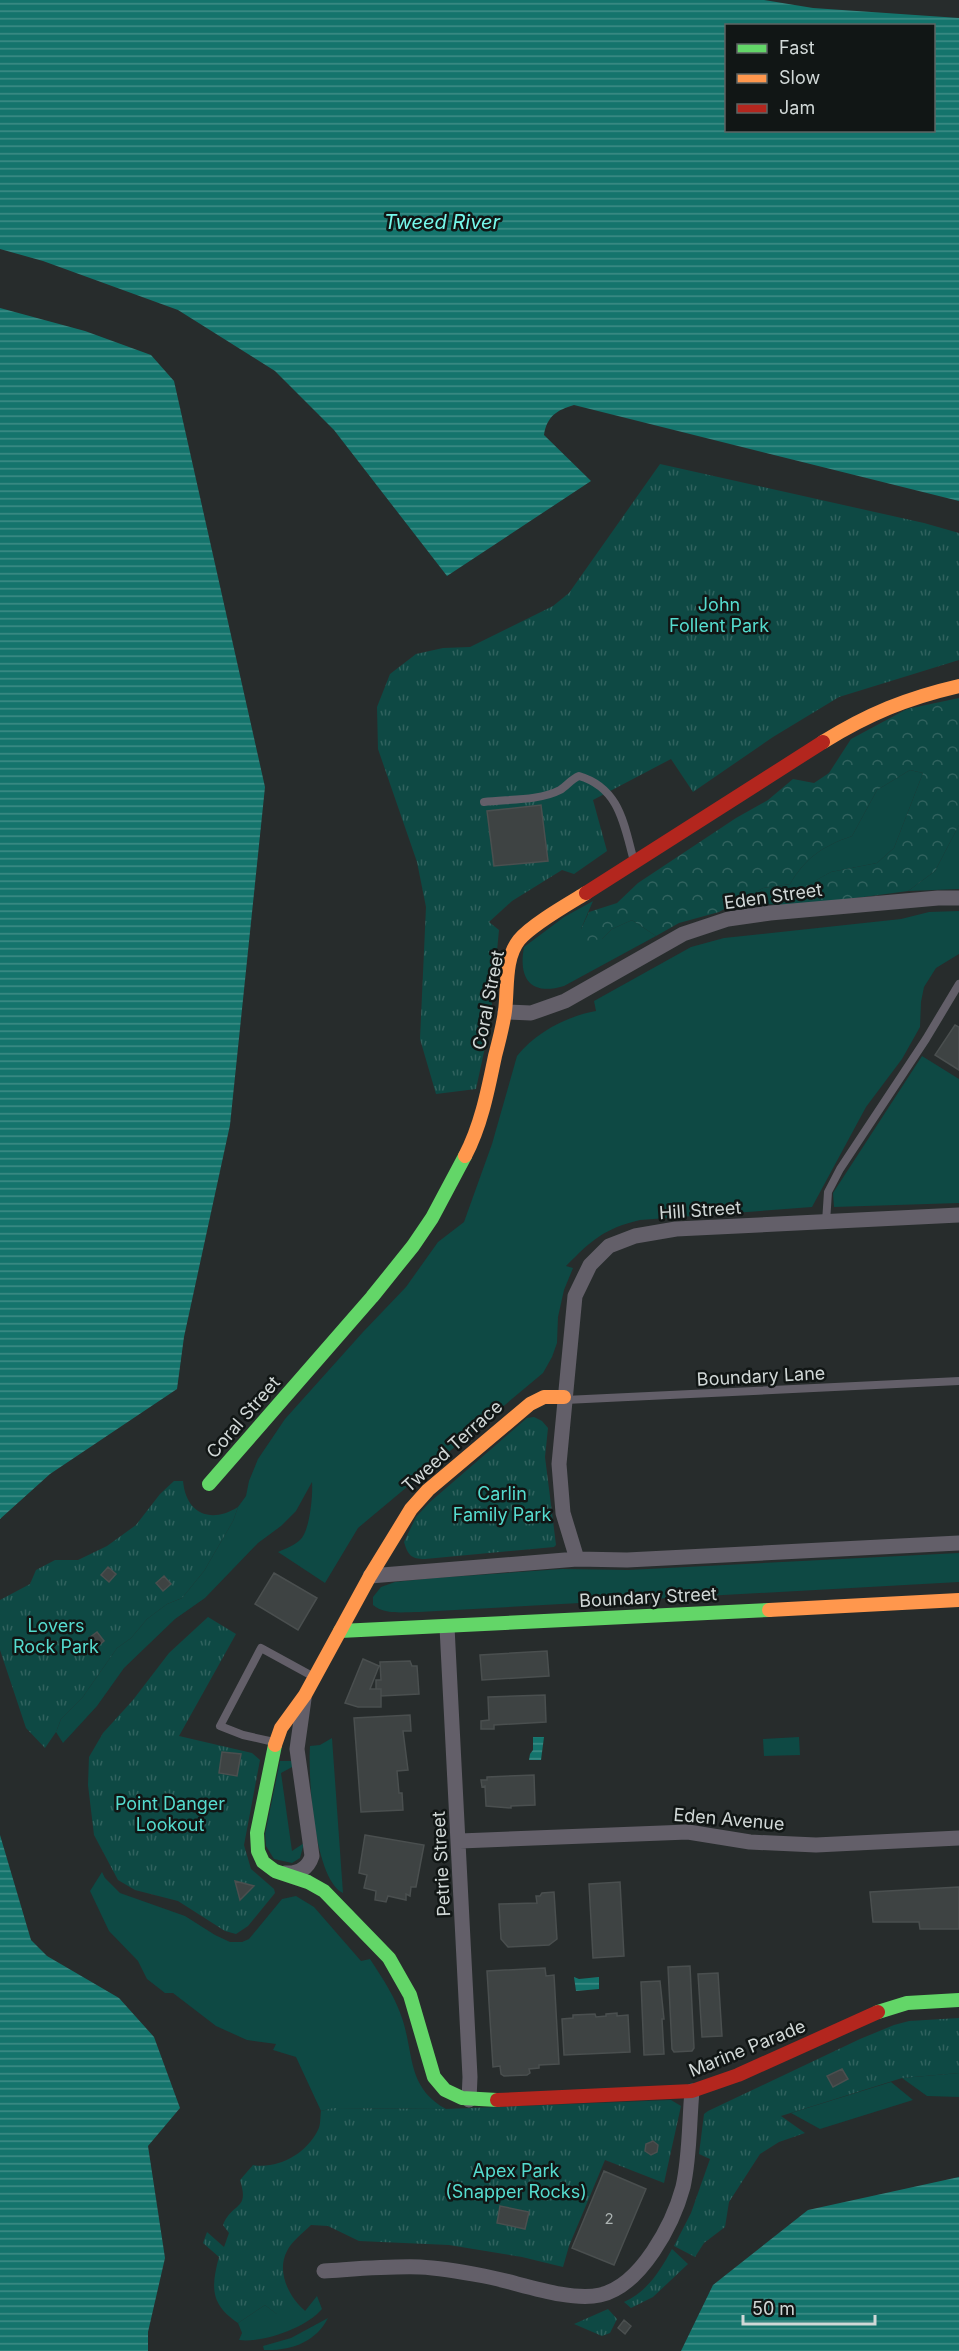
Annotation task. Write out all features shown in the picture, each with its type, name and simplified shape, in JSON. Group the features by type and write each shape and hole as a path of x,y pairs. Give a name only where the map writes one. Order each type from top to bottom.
{"street":[{"name":"Coral Street","path":"209,1484 372,1297 413,1246 432,1218 471,1144 488,1093 505,1012 508,972 519,940 548,917 856,721 882,707 917,695 959,686"},
{"name":"Eden Street","path":"505,1012 531,1013 565,1001 683,934 728,920 781,912 959,898"},
{"name":"Hill Street","path":"564,1399 574,1296 590,1265 609,1246 635,1236 676,1229 959,1215"},
{"name":"Tweed Terrace","path":"469,2100 449,2093 436,2080 413,2002 401,1976 381,1948 328,1894 314,1885 272,1869 263,1862 256,1842 275,1742 287,1718 305,1695 406,1515 428,1490 530,1404 544,1397 564,1399"},
{"path":"564,1399 560,1479 566,1527 577,1559"},
{"path":"370,1576 577,1559 627,1560 959,1543"},
{"name":"Boundary Street","path":"340,1631 959,1600"},
{"name":"Petrie Street","path":"447,1627 460,1841 469,2100"},
{"name":"Tweed Terrace","path":"305,1695 297,1744 313,1854 319,1877 328,1894"},
{"path":"275,1742 297,1744"},
{"name":"Eden Avenue","path":"460,1841 688,1832 750,1842 816,1845 959,1838"},
{"path":"282,1873 292,1874 303,1870 310,1863 313,1854"},
{"name":"Marine Parade","path":"469,2100 692,2091 738,2075 879,2011 907,2003 959,2001"},
{"path":"324,2271 422,2267 485,2276 578,2297 601,2295 626,2283 642,2268 665,2230 676,2206 688,2158 692,2091"}],"lane":[{"path":"484,802 549,794 563,789 571,780 579,776 593,780 608,792 620,812 635,862"},
{"path":"826,1221 828,1192 840,1169 926,1039 959,984"},
{"name":"Boundary Lane","path":"564,1399 959,1381"},
{"path":"275,1742 243,1735 220,1726 261,1648 314,1677"}],"green space":[{"name":"John Follent Park","path":"660,464 924,523 959,533 959,660 839,697 773,737 693,792 671,759 593,800 607,851 574,874 562,870 512,901 489,922 499,930 490,1024 476,1089 436,1094 420,1039 426,907 417,862 378,749 377,707 390,674 416,654 443,648 470,647 553,606 569,593"},
{"path":"959,698 959,825 935,871 908,891 797,906 787,896 831,872 877,863 894,848 923,773 910,770 877,790 852,836 816,854 802,867 790,884 763,888 719,912 679,923 656,936 632,920 612,929 602,939 581,942 581,929 589,912 617,903 638,883 736,818 768,800 793,779 814,783 829,773 851,739 907,709"},
{"path":"910,770 923,773 894,848 877,863 831,872 788,896 797,906 750,903 723,909 763,888 790,884 802,867 816,854 852,836 877,790"},
{"path":"959,825 959,889 908,891 935,871"},
{"path":"593,901 581,929 602,939 612,929 632,920 656,936 564,986 543,989 529,982 523,968 524,947 564,917"},
{"path":"959,911 959,954 936,968 924,987 920,1027 902,1059 866,1107 812,1207 640,1220 616,1227 599,1237 566,1266 573,1268 564,1290 558,1317 557,1343 543,1373 358,1528 325,1583 278,1552 300,1540 306,1529 310,1512 312,1482 296,1511 281,1526 258,1543 205,1598 175,1619 124,1668 97,1706 63,1743 56,1732 61,1719 82,1698 117,1648 131,1638 147,1619 167,1604 182,1598 204,1571 246,1496 258,1459 285,1419 406,1287 438,1242 464,1222 492,1144 517,1056 524,1048 542,1033 563,1021 596,1011 594,1001 691,947 724,938 901,919 929,912"},
{"path":"922,1056 959,1079 959,1203 834,1207 833,1193"},
{"name":"Carlin Family Park","path":"534,1417 548,1428 545,1457 556,1545 425,1559 411,1555 404,1542 416,1517 430,1502 527,1418"},
{"name":"Lovers Rock Park","path":"174,1481 183,1481 189,1501 202,1513 218,1515 238,1507 233,1521 204,1571 182,1598 167,1604 147,1619 131,1638 117,1648 82,1698 61,1719 56,1732 45,1748 26,1728 0,1650 0,1600 30,1584 36,1570 55,1560 78,1560 107,1546 136,1525 160,1494"},
{"path":"959,1553 959,1582 419,1612 388,1612 373,1605 373,1597 381,1587 395,1582 434,1578 562,1569 628,1570"},
{"name":"Point Danger Lookout","path":"208,1617 236,1634 179,1736 252,1753 260,1760 244,1845 251,1869 274,1889 275,1893 248,1926 236,1934 225,1931 178,1901 135,1890 118,1880 94,1835 88,1785 89,1757 103,1733 133,1700 169,1653"},
{"path":"799,1737 800,1755 764,1756 763,1739"},
{"path":"332,1738 343,1893 333,1884 319,1848 310,1780 310,1746 320,1745"},
{"path":"280,1761 293,1761 294,1766 281,1773 292,1851 304,1843 300,1858 292,1863 274,1859 266,1846 265,1834"},
{"path":"102,1872 120,1893 185,1916 230,1942 242,1942 249,1939 282,1899 296,1896 314,1907 361,1961 370,1959 397,2004 414,2071 419,2081 434,2101 446,2109 334,2108 321,2111 296,2057 273,2050 276,2044 247,2040 216,2026 173,1993 165,1993 147,1979 138,1961 109,1931 90,1891"},
{"path":"959,2018 959,2073 902,2078 781,2116 805,2133 779,2142 760,2154 729,2202 725,2227 704,2243 695,2257 674,2246 691,2213 710,2159 699,2154 704,2114 894,2025 909,2021"},
{"path":"959,2073 959,2097 927,2096 902,2078"},
{"path":"891,2082 913,2100 820,2129 791,2113"},
{"name":"Apex Park (Snapper Rocks)","path":"671,2100 681,2106 664,2183 605,2160 569,2246 563,2267 522,2257 449,2245 359,2241 328,2226 311,2225 289,2247 283,2267 289,2291 305,2311 278,2315 265,2305 238,2323 222,2309 218,2302 214,2286 219,2257 203,2243 207,2232 224,2247 229,2233 223,2225 239,2206 243,2197 240,2180 253,2165 272,2165 299,2153 313,2139 318,2130 321,2111 333,2108 446,2109"},
{"path":"672,2249 688,2264 653,2297 631,2308 624,2302 646,2287 658,2273"},
{"path":"286,2294 305,2311 317,2296 322,2309 306,2322 283,2333 260,2339 239,2340 242,2333 238,2323 265,2305 277,2314"},
{"path":"608,2309 617,2319 610,2333 602,2336 574,2324"},
{"path":"328,2318 317,2333 302,2343 284,2349 264,2350 263,2346 291,2338"}],"water":[{"name":"Tweed River","path":"0,0 764,0 813,8 959,18 959,501 574,405 550,418 544,435 591,481 447,576 334,430 275,371 178,310 43,261 0,249"},
{"path":"0,308 85,331 151,355 174,381 265,787 230,1125 184,1337 177,1389 50,1474 0,1519"},
{"path":"533,1737 544,1737 541,1760 529,1760 533,1750"},
{"path":"0,1835 31,1940 47,1956 119,1998 154,2037 180,2108 148,2146 165,2258 148,2332 148,2351 0,2351"},
{"path":"574,1977 579,1979 599,1977 599,1989 576,1991"},
{"path":"959,2177 959,2351 681,2351 713,2285 808,2210"}],"building":[{"path":"541,805 548,861 494,866 487,811"},
{"path":"955,1025 959,1027 959,1070 935,1055"},
{"path":"108,1567 116,1574 109,1582 101,1575"},
{"path":"274,1573 317,1598 298,1630 255,1604"},
{"path":"164,1576 171,1584 163,1591 156,1583"},
{"path":"97,1632 104,1641 96,1648 89,1638"},
{"path":"547,1651 549,1676 482,1680 480,1655"},
{"path":"363,1659 379,1666 370,1689 381,1689 381,1707 358,1707 345,1703"},
{"path":"410,1661 412,1666 417,1666 419,1694 381,1696 381,1689 376,1689 376,1680 381,1680 380,1662"},
{"path":"545,1695 546,1722 494,1725 494,1729 481,1729 481,1721 489,1720 488,1697"},
{"path":"410,1715 411,1731 403,1731 408,1770 397,1771 403,1810 361,1812 354,1718"},
{"path":"222,1752 241,1754 237,1776 219,1773"},
{"path":"534,1775 535,1805 511,1806 511,1808 486,1806 485,1786 482,1787 481,1780 487,1780 487,1777"},
{"path":"365,1835 424,1845 416,1887 411,1887 410,1896 406,1894 406,1900 388,1896 386,1902 375,1900 376,1891 364,1888 367,1875 359,1873"},
{"path":"235,1881 254,1886 240,1900"},
{"path":"620,1882 624,1956 593,1958 589,1884"},
{"path":"959,1887 959,1929 920,1929 919,1922 873,1922 870,1892"},
{"path":"554,1892 557,1939 549,1945 508,1947 501,1939 499,1904 537,1903 536,1896"},
{"path":"690,1966 694,2048 692,2051 674,2052 668,1967"},
{"path":"545,1968 546,1976 554,1975 559,2064 539,2065 539,2068 529,2069 530,2073 527,2075 504,2076 501,2074 500,2066 493,2067 487,1971"},
{"path":"718,1973 722,2036 702,2037 698,1974"},
{"path":"660,1981 664,2019 662,2019 664,2054 644,2055 641,1982"},
{"path":"617,2013 617,2016 628,2015 630,2052 564,2055 562,2019 573,2018 573,2015 595,2014 596,2017"},
{"path":"842,2069 848,2079 833,2087 827,2076"},
{"path":"653,2141 658,2145 657,2152 651,2155 645,2151 646,2144"},
{"path":"604,2171 646,2189 614,2265 572,2248"},
{"path":"500,2206 529,2212 525,2229 497,2223"},
{"path":"624,2320 631,2326 625,2334 618,2328"}],"traffic: fast":[{"path":"209,1484 372,1297 413,1246 432,1218 465,1156"},
{"path":"340,1631 769,1610"},
{"path":"275,1745 257,1833 258,1851 263,1862 275,1871 308,1882 324,1891 389,1958 410,1995 434,2077 445,2090 462,2098 497,2100"},
{"path":"878,2012 907,2003 959,2000"}],"traffic: slow":[{"path":"823,742 888,708 959,686"},
{"path":"465,1156 480,1120 487,1095 503,1022 509,965 514,948 532,928 586,893"},
{"path":"275,1745 281,1728 305,1695 370,1576 411,1509 428,1490 530,1404 544,1397 564,1397"},
{"path":"769,1610 959,1600"}],"traffic: jam":[{"path":"586,893 823,742"},
{"path":"497,2100 692,2091 738,2075 878,2012"}]}
